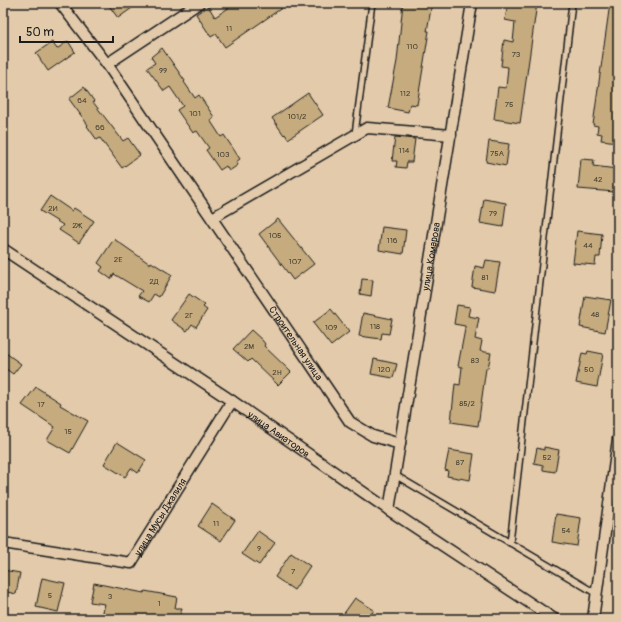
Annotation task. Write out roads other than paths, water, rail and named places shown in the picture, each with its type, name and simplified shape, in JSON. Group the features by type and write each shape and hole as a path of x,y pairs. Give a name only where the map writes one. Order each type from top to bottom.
{"street":[{"name":"Строительная улица","path":"60,3 107,64 350,422 373,436 400,444"},
{"path":"107,64 199,3"},
{"name":"улица Комарова","path":"389,510 472,3"},
{"path":"212,218 367,128 451,135"},
{"name":"улица Авиаторов","path":"3,249 232,401 389,510 554,619"},
{"name":"улица Мусы Джалиля","path":"3,543 131,563 232,401"},
{"path":"593,619 618,439"}],"lane":[{"path":"355,134 372,3"},
{"path":"510,543 572,3"},
{"path":"395,475 597,594"}]}
